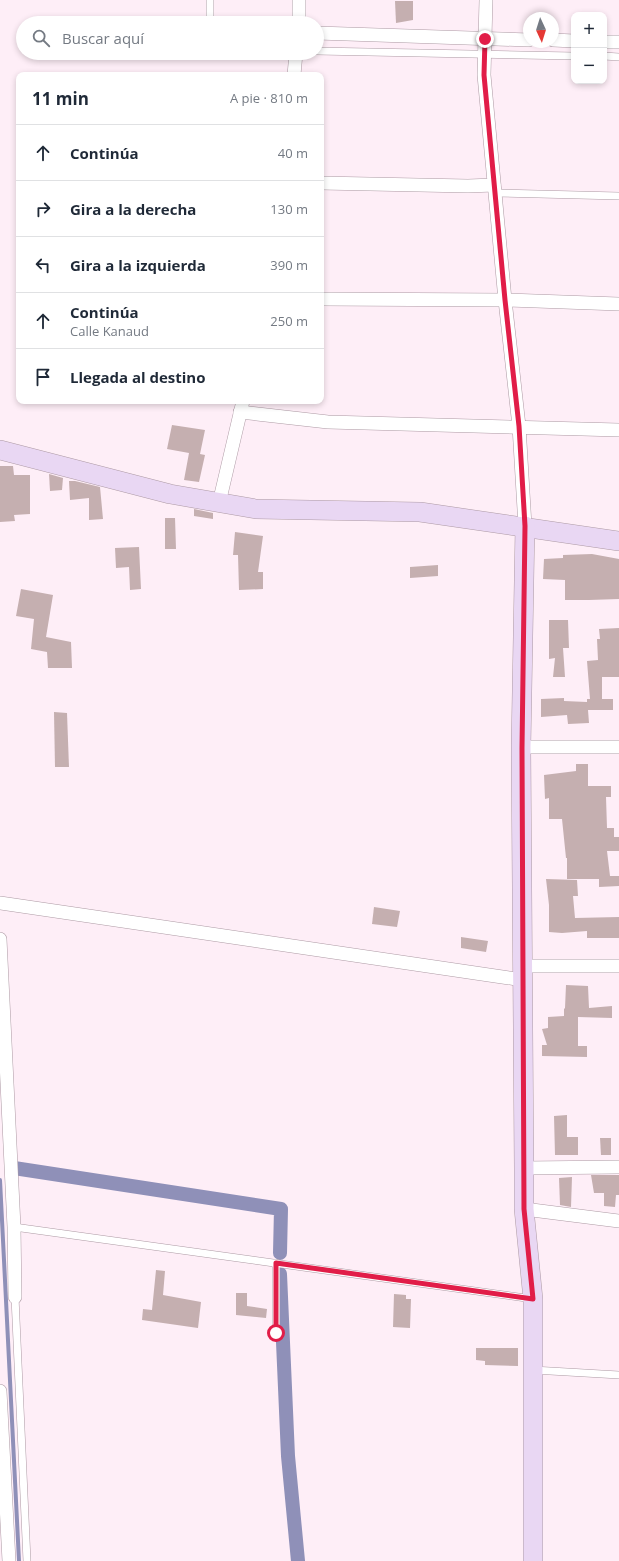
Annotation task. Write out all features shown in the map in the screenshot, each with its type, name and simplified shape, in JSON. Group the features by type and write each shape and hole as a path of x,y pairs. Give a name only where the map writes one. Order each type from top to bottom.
{"street":[{"path":"299,0 299,16"},
{"path":"486,0 484,75 505,300 519,426 525,526 522,748 524,1209 533,1299 533,1561"},
{"path":"324,33 523,40"},
{"path":"559,40 571,41"},
{"path":"607,42 619,42"},
{"path":"294,72 295,60"},
{"path":"324,183 468,186 494,189"},
{"path":"324,299 505,300 619,304"},
{"path":"219,503 242,406 328,422 519,426 619,430"},
{"path":"0,450 170,494 256,510 420,512 525,526 619,541"},
{"path":"522,748 619,748"},
{"path":"0,903 523,973 619,966"},
{"path":"0,939 14,1227 15,1297"},
{"path":"524,1168 619,1167"},
{"path":"524,1209 619,1221"},
{"path":"0,1391 9,1561"}],"lane":[{"path":"210,0 210,16"},
{"path":"324,51 571,56"},
{"path":"607,56 619,56"},
{"path":"494,189 619,196"},
{"path":"14,1227 533,1299"},
{"path":"276,1263 276,1333"},
{"path":"15,1297 27,1561"},
{"path":"533,1370 619,1374"}],"building":[{"path":"395,1 413,1 413,20 396,23"},
{"path":"172,425 205,430 200,454 205,455 199,482 184,480 189,453 167,449"},
{"path":"0,466 13,466 14,475 30,475 30,514 14,515 15,521 0,522"},
{"path":"49,474 63,478 62,490 50,491"},
{"path":"69,481 100,487 103,519 89,520 89,498 70,500"},
{"path":"194,509 213,513 213,519 194,516"},
{"path":"165,518 175,518 176,549 165,549"},
{"path":"235,532 263,536 258,572 263,572 263,589 239,590 238,555 233,555"},
{"path":"139,547 141,589 130,590 129,567 116,568 115,548"},
{"path":"592,554 619,559 619,599 565,600 565,580 543,579 544,559 563,558 563,555"},
{"path":"438,565 438,576 410,578 410,567"},
{"path":"21,589 53,595 46,637 71,642 72,668 48,668 47,652 31,649 34,619 16,616"},
{"path":"549,620 568,620 569,648 563,648 565,677 553,677 555,658 549,659"},
{"path":"619,628 619,677 602,677 602,699 613,699 613,710 588,710 589,723 568,724 567,715 541,717 541,699 564,698 564,701 587,702 587,699 590,699 587,661 598,660 597,639 600,639 599,629"},
{"path":"54,712 67,713 69,767 55,767"},
{"path":"576,764 588,764 588,786 611,786 611,797 606,797 607,828 614,828 614,837 619,837 619,851 607,851 610,876 619,876 619,886 599,887 599,879 567,879 567,858 562,819 549,819 549,798 545,799 544,775 576,771"},
{"path":"546,879 577,880 578,896 573,896 575,918 619,917 619,938 587,938 587,931 562,933 549,932 549,905"},
{"path":"374,907 400,911 397,927 372,924"},
{"path":"461,937 488,941 486,952 461,948"},
{"path":"566,985 588,986 589,1008 612,1006 612,1018 578,1017 578,1046 587,1046 587,1057 542,1056 542,1045 547,1045 542,1029 548,1028 548,1017 564,1016"},
{"path":"567,1115 567,1137 578,1137 578,1155 555,1155 554,1116"},
{"path":"600,1138 611,1138 611,1155 601,1155"},
{"path":"591,1175 619,1175 619,1195 616,1195 615,1207 604,1206 604,1193 594,1193"},
{"path":"572,1177 571,1207 560,1205 559,1178"},
{"path":"156,1270 165,1271 163,1295 201,1302 198,1328 142,1320 143,1309 152,1310"},
{"path":"236,1293 247,1293 247,1306 267,1309 266,1318 236,1315"},
{"path":"394,1294 406,1295 406,1299 411,1299 410,1328 393,1327"},
{"path":"476,1348 518,1348 518,1366 485,1365 485,1361 476,1360"}],"waterway":[{"path":"14,1168 281,1209 280,1253"},
{"path":"0,1180 19,1561"},
{"path":"280,1274 288,1456 298,1561"}],"route":[{"path":"276,1333 276,1263 533,1299 524,1209 522,748 525,526 519,426 505,300 484,75 485,39"}]}
